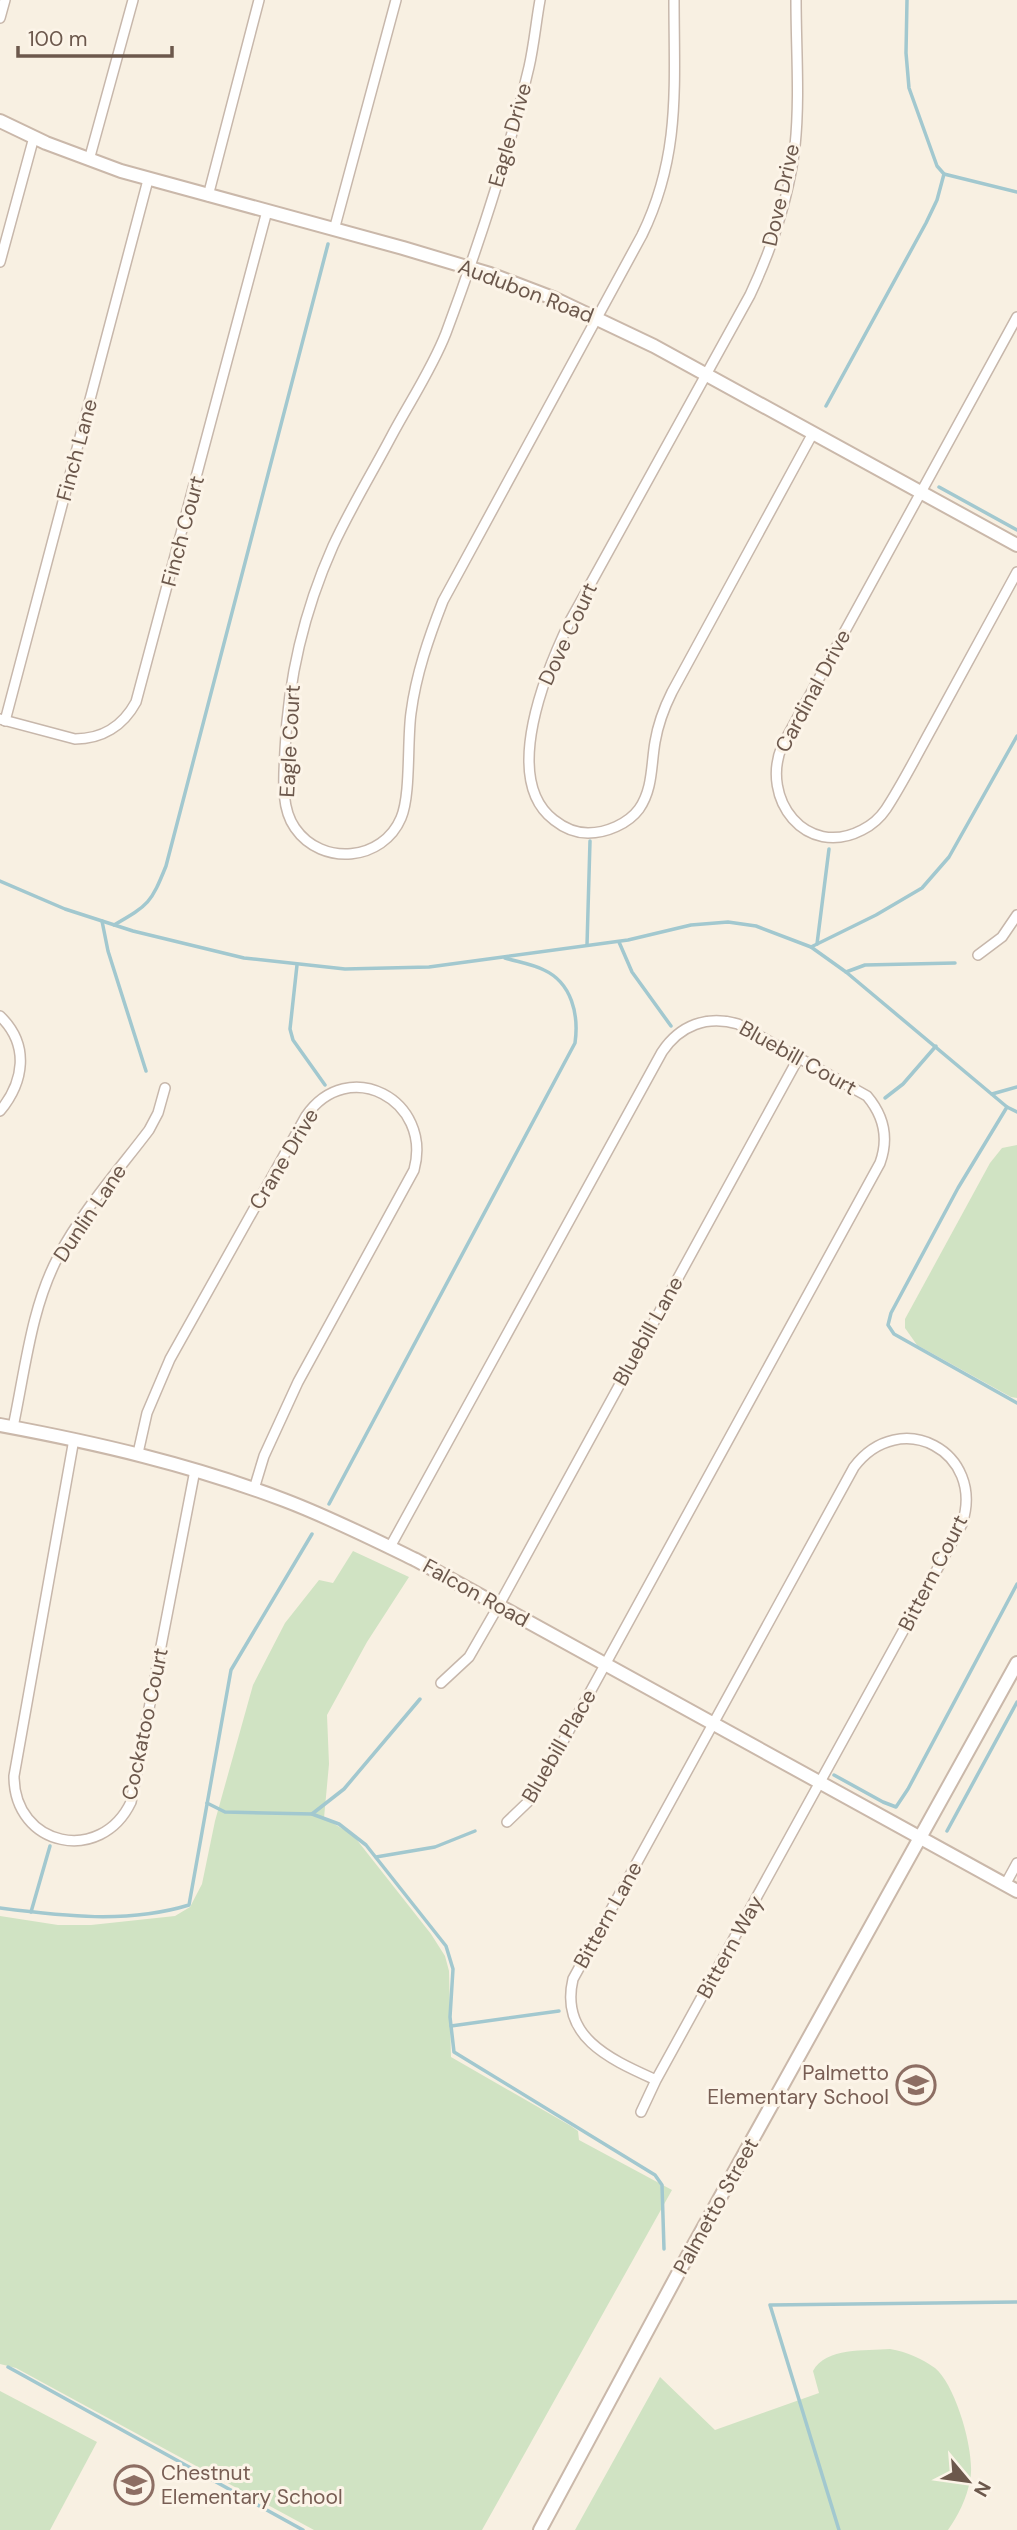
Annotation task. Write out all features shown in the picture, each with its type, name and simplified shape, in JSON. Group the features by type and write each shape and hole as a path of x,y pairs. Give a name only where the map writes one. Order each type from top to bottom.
{"street":[{"path":"0,18 5,0"},
{"path":"89,160 132,0"},
{"path":"208,196 259,0"},
{"path":"334,230 396,0"},
{"name":"Eagle Drive","path":"468,268 512,135 530,64 540,0"},
{"path":"596,317 649,220 665,174 674,126 674,0"},
{"name":"Dove Drive","path":"706,375 755,282 780,218 795,148 797,122 796,0"},
{"name":"Audubon Road","path":"0,121 89,160 148,180 267,211 522,286 596,317 1017,545"},
{"path":"0,262 34,137"},
{"name":"Finch Lane","path":"2,720 148,180"},
{"name":"Finch Court","path":"2,720 75,739 92,738 121,723 136,702 267,211"},
{"name":"Eagle Court","path":"468,268 439,350 335,543 316,590 301,639 286,724 285,802 295,829 309,843 326,852 345,855 371,849 392,833 401,819 406,802 407,749 414,694 439,611 596,317"},
{"name":"Cardinal Drive","path":"1017,317 778,754 775,771 779,797 788,813 800,825 817,834 846,836 865,829 880,816 922,746 1017,572"},
{"name":"Dove Court","path":"706,375 570,621 546,675 533,722 530,769 532,789 545,812 561,825 579,833 606,831 619,826 639,809 650,785 659,724 671,692 813,433"},
{"path":"978,955 1002,937 1017,915"},
{"path":"0,1016 17,1040 21,1061 17,1082 0,1111"},
{"name":"Bluebill Court","path":"390,1547 667,1045 687,1028 721,1020 738,1024 860,1090 873,1103 884,1128 883,1155 606,1664"},
{"name":"Bluebill Lane","path":"441,1683 469,1657 499,1605 799,1057"},
{"name":"Dunlin Lane","path":"7,1426 39,1306 52,1270 71,1235 149,1130 158,1113 165,1088"},
{"name":"Crane Drive","path":"138,1453 147,1413 170,1359 306,1116 314,1105 338,1091 358,1088 375,1090 400,1106 411,1122 417,1141 414,1170 298,1382 264,1456 254,1489"},
{"name":"Falcon Road","path":"7,1426 138,1453 195,1470 288,1501 390,1547 1011,1888"},
{"name":"Bittern Court","path":"713,1724 860,1460 873,1448 889,1441 906,1438 932,1444 947,1454 959,1469 966,1486 965,1515 821,1783"},
{"name":"Cockatoo Court","path":"74,1439 14,1776 15,1794 22,1811 40,1831 57,1839 84,1840 101,1835 122,1818 131,1802 195,1470"},
{"name":"Palmetto Street","path":"540,2530 681,2268 1017,1663"},
{"name":"Bluebill Place","path":"507,1822 532,1798 606,1664"},
{"name":"Bittern Lane","path":"656,2080 604,2053 586,2039 577,2026 572,2011 573,1979 713,1724"},
{"name":"Bittern Way","path":"641,2112 656,2080 821,1783"},
{"path":"1011,1888 1017,1863"}],"green space":[{"path":"1017,1145 1017,1398 917,1345 905,1328 905,1319 990,1163 1002,1148"},
{"path":"353,1551 409,1577 367,1642 327,1715 329,1764 324,1818 353,1835 431,1934 445,1956 449,1971 451,2057 571,2126 578,2131 579,2140 672,2190 482,2530 314,2530 16,2368 0,2364 0,1916 58,1925 91,1925 175,1916 190,1907 202,1884 215,1821 253,1685 285,1623 319,1580 333,1583"},
{"path":"890,2349 914,2356 935,2368 950,2389 963,2421 970,2454 970,2480 962,2506 948,2530 575,2530 660,2377 715,2430 819,2393 813,2371 827,2358 847,2352"},
{"path":"0,2391 97,2442 50,2530 0,2530"}],"waterway":[{"path":"907,0 906,53 909,88 937,166 944,174 1017,192"},
{"path":"826,406 926,223 937,200 944,174"},
{"path":"114,925 148,902 166,866 328,244"},
{"path":"939,487 1017,530"},
{"path":"811,947 876,915 922,888 949,857 1017,736"},
{"path":"587,945 590,841"},
{"path":"817,944 829,849"},
{"path":"0,881 65,909 133,931 244,958 345,969 429,967 628,940 691,925 728,922 756,926 811,947 846,972 1007,1107 1017,1112"},
{"path":"102,921 108,951 146,1071"},
{"path":"619,942 632,972 671,1026"},
{"path":"329,1504 575,1043 574,1011 561,983 539,968 505,958"},
{"path":"846,972 865,965 955,963"},
{"path":"297,965 290,1029 293,1040 325,1085"},
{"path":"885,1098 903,1084 936,1046"},
{"path":"992,1094 1017,1087"},
{"path":"1007,1107 958,1188 891,1313 888,1325 894,1334 1017,1403"},
{"path":"0,1908 95,1917 142,1915 189,1905 231,1670 312,1534"},
{"path":"834,1775 896,1807 1017,1584"},
{"path":"312,1814 344,1789 420,1699"},
{"path":"947,1831 1017,1702"},
{"path":"207,1803 225,1812 312,1814 339,1824 366,1845 446,1946 453,1969 450,2017 454,2052 655,2175 662,2185 664,2249"},
{"path":"376,1857 435,1847 475,1831"},
{"path":"31,1912 50,1846"},
{"path":"451,2026 559,2011"},
{"path":"839,2530 770,2305 1017,2302"},
{"path":"8,2367 303,2530"}],"place":[{"name":"Palmetto Elementary School","path":"916,2085"},
{"name":"Chestnut Elementary School","path":"134,2485"}]}
